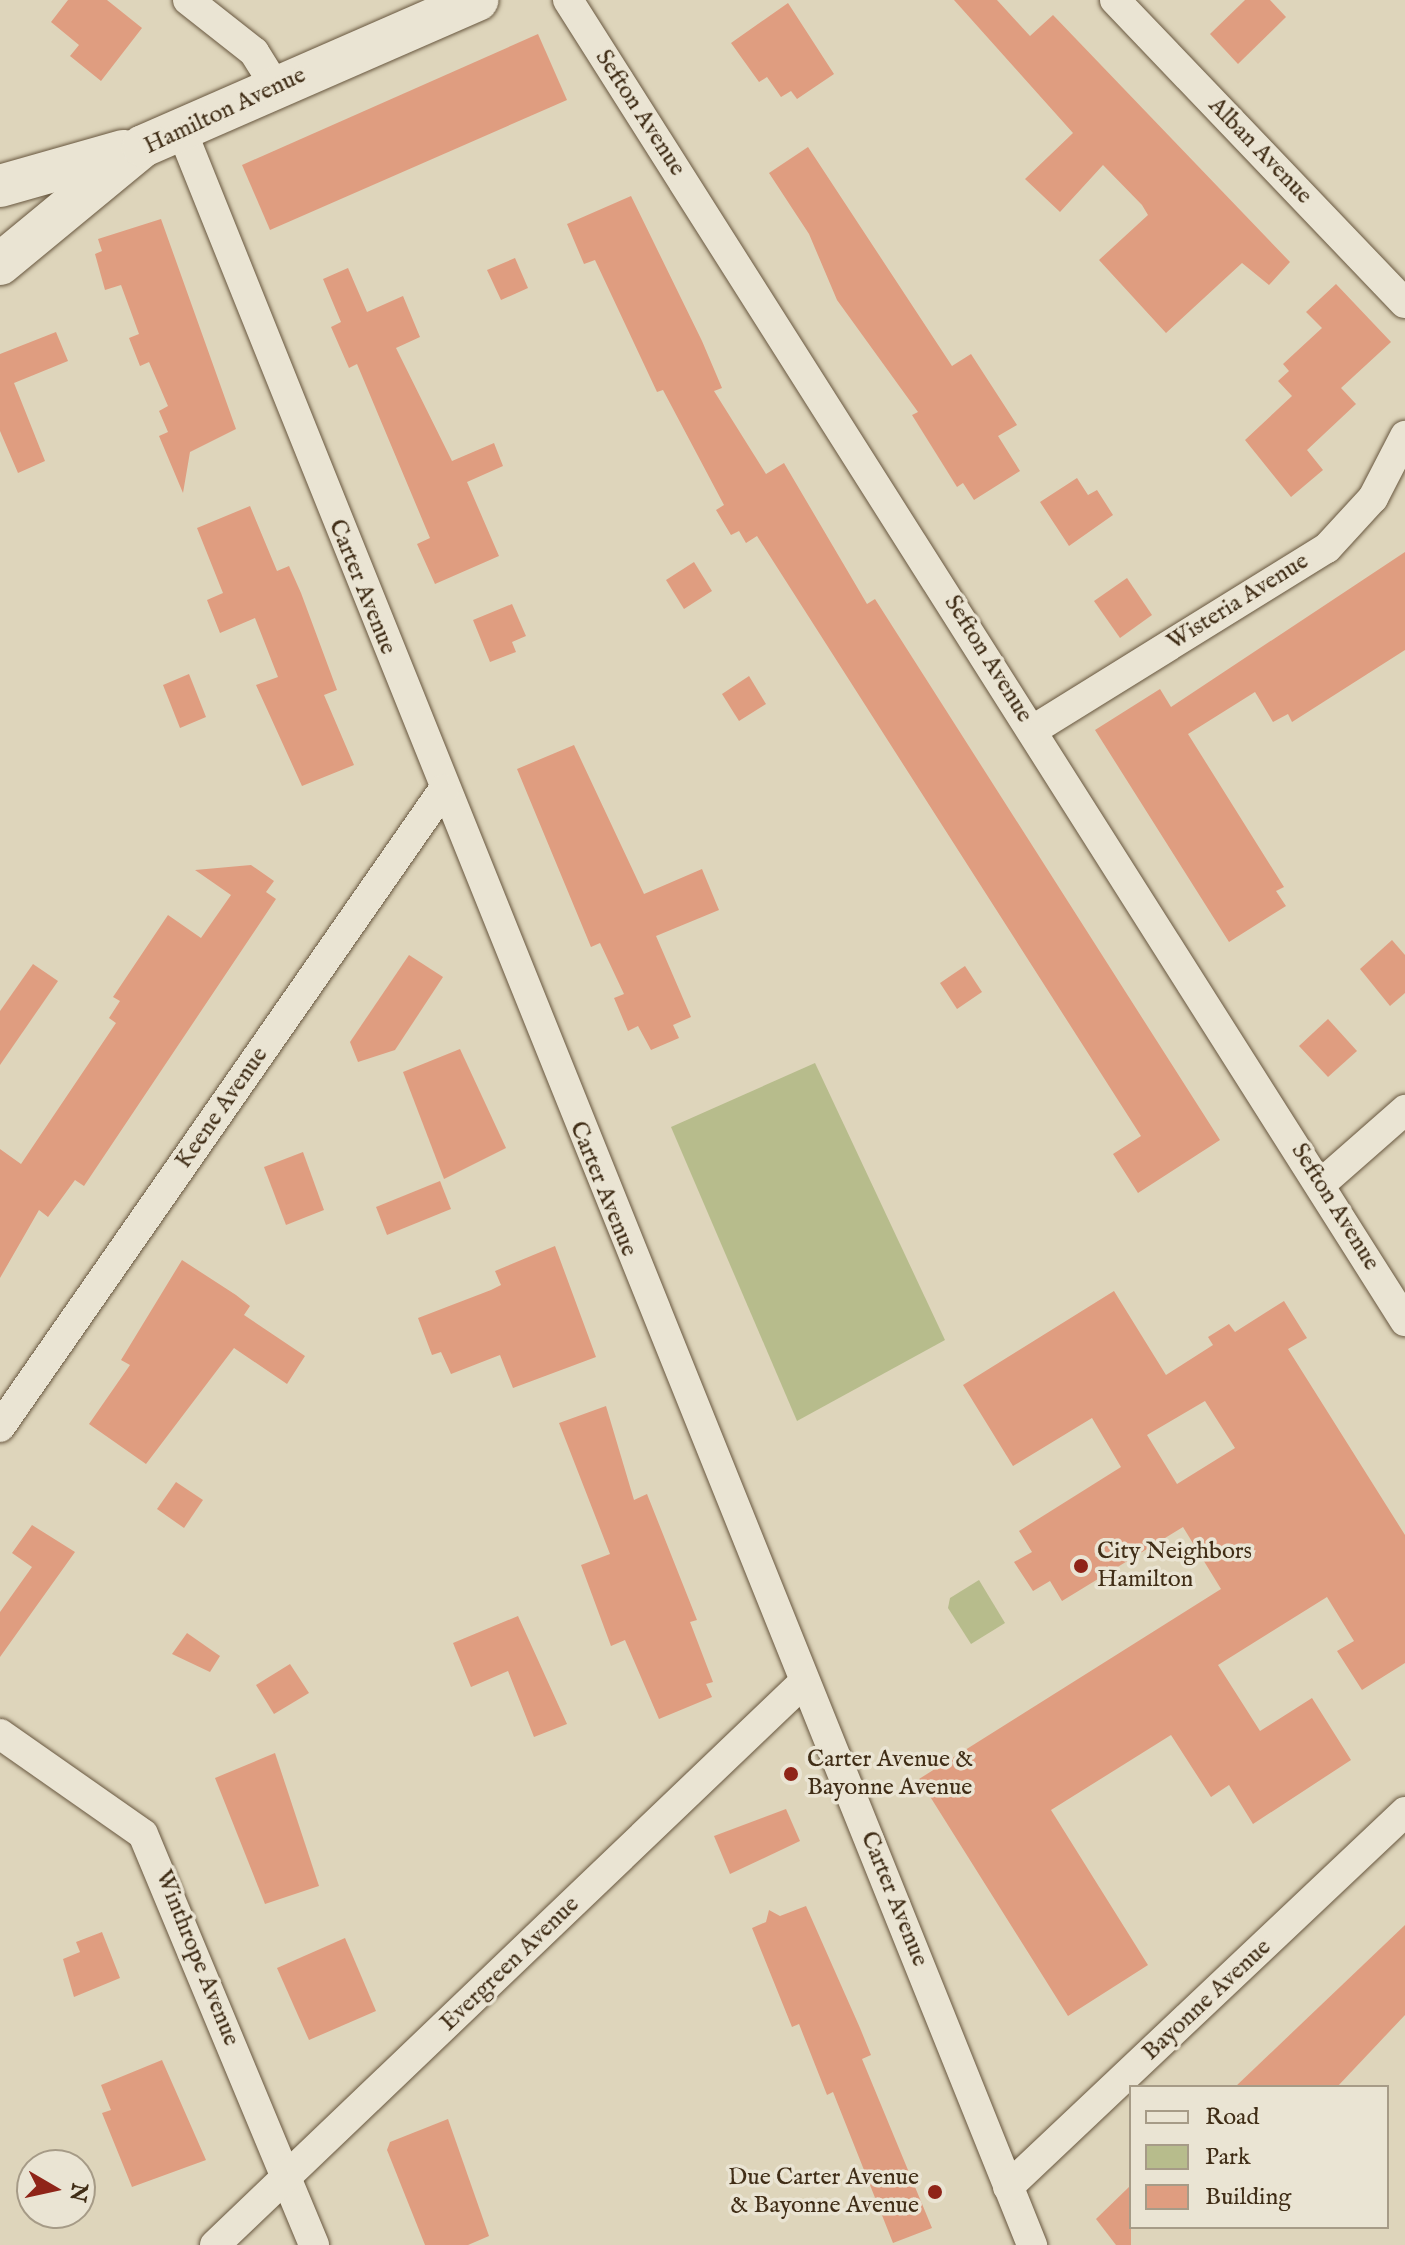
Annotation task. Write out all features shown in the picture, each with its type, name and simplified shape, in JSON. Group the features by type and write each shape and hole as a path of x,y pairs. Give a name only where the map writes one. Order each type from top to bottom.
{"street":[{"path":"188,0 254,52 275,86"},
{"name":"Hamilton Avenue","path":"0,264 143,146 477,0"},
{"name":"Sefton Avenue","path":"568,0 1322,1183 1405,1321"},
{"name":"Alban Avenue","path":"1115,0 1405,303"},
{"name":"Carter Avenue","path":"181,129 1032,2245"},
{"path":"0,186 143,146"},
{"name":"Wisteria Avenue","path":"1033,730 1327,548 1373,498 1405,436"},
{"name":"Keene Avenue","path":"0,1427 444,789"},
{"path":"1322,1183 1405,1110"},
{"name":"Evergreen Avenue","path":"215,2245 804,1682"},
{"name":"Winthrope Avenue","path":"0,1734 143,1834 314,2245"},
{"name":"Bayonne Avenue","path":"1008,2187 1405,1812"}],"green space":[{"path":"815,1063 945,1340 797,1421 671,1127"},
{"path":"979,1580 1005,1623 971,1644 948,1608 950,1598"}],"building":[{"path":"68,0 107,0 142,28 101,81 70,56 79,45 51,22"},
{"path":"954,0 997,0 1030,36 1053,15 1290,262 1269,285 1242,263 1166,333 1099,260 1148,215 1142,205 1103,165 1060,212 1025,179 1073,133"},
{"path":"1245,0 1270,0 1286,17 1238,64 1210,34"},
{"path":"788,3 834,74 797,99 791,91 781,97 767,77 759,82 731,43"},
{"path":"538,34 567,100 270,230 242,165"},
{"path":"808,147 952,366 971,354 1017,425 998,436 1020,471 974,500 963,483 957,487 912,415 918,412 837,300 809,234 769,173"},
{"path":"631,196 722,388 714,391 766,474 784,463 867,604 875,599 1220,1140 1138,1193 1113,1154 1141,1136 757,536 746,543 739,531 731,535 716,510 724,505 663,390 657,392 595,260 584,264 567,224"},
{"path":"161,219 236,429 190,452 183,493 159,436 168,432 159,411 168,406 149,362 140,366 129,338 139,334 121,285 105,290 95,254 102,251 98,239"},
{"path":"515,258 528,288 501,300 487,270"},
{"path":"348,268 367,312 403,296 420,337 396,348 452,461 494,443 503,466 467,482 499,556 435,584 417,544 430,538 357,364 349,368 331,327 341,322 323,279"},
{"path":"1336,284 1391,342 1341,388 1356,404 1307,450 1323,470 1291,497 1245,440 1292,396 1278,381 1289,371 1283,364 1322,328 1306,312"},
{"path":"56,332 68,361 14,383 45,461 18,473 0,431 0,354"},
{"path":"1077,478 1088,495 1097,490 1113,515 1069,546 1040,502"},
{"path":"250,506 277,571 289,566 301,593 337,690 324,695 354,765 302,786 256,685 278,677 255,618 220,633 207,600 223,593 197,528"},
{"path":"1405,552 1405,650 1292,722 1288,714 1273,722 1255,692 1188,734 1284,887 1276,891 1286,906 1229,942 1095,730 1160,689 1171,707"},
{"path":"694,562 712,591 684,609 666,580"},
{"path":"1127,578 1152,615 1120,638 1094,601"},
{"path":"512,604 526,636 512,642 516,652 490,662 473,620"},
{"path":"189,674 206,717 180,728 163,685"},
{"path":"749,676 766,704 739,721 722,694"},
{"path":"574,745 644,894 702,869 719,910 656,936 691,1017 673,1025 679,1038 651,1050 638,1026 628,1031 614,998 624,994 600,943 591,947 517,769"},
{"path":"251,865 274,881 266,892 276,899 84,1186 75,1180 48,1217 39,1210 0,1278 0,1149 21,1164 116,1023 109,1018 120,1001 113,997 168,915 201,938 231,895 195,870"},
{"path":"1392,940 1405,955 1405,993 1390,1006 1360,969"},
{"path":"409,955 443,977 395,1050 358,1062 350,1042"},
{"path":"33,964 58,981 0,1065 0,1011"},
{"path":"965,966 982,992 957,1009 940,983"},
{"path":"1328,1019 1357,1051 1328,1077 1299,1046"},
{"path":"460,1049 506,1148 444,1179 403,1072"},
{"path":"303,1152 324,1210 286,1225 264,1167"},
{"path":"440,1181 451,1209 387,1235 376,1207"},
{"path":"555,1246 596,1357 513,1388 500,1355 451,1374 441,1352 432,1355 418,1318 501,1285 495,1271"},
{"path":"182,1260 236,1295 250,1306 244,1315 305,1356 287,1384 234,1348 146,1464 89,1424 130,1365 121,1360"},
{"path":"1114,1291 1166,1375 1213,1345 1208,1337 1229,1324 1235,1332 1284,1301 1307,1338 1288,1349 1405,1535 1405,1663 1362,1690 1337,1651 1354,1641 1327,1597 1218,1665 1260,1731 1312,1698 1351,1760 1253,1824 1229,1785 1211,1797 1171,1735 1051,1810 1148,1965 1068,2016 919,1779 1221,1589 1183,1527 1062,1601 1050,1581 1033,1591 1014,1562 1032,1552 1019,1531 1121,1467 1092,1418 1013,1466 963,1385","holes":["1205,1401 1235,1448 1177,1484 1147,1435"]},
{"path":"606,1406 634,1500 647,1494 697,1620 690,1622 713,1682 706,1684 712,1697 659,1719 625,1640 611,1646 581,1565 610,1554 559,1423"},
{"path":"176,1482 203,1500 184,1528 157,1509"},
{"path":"32,1525 75,1552 0,1657 0,1612 32,1567 12,1553"},
{"path":"518,1616 567,1724 534,1737 508,1671 471,1687 453,1643"},
{"path":"187,1633 220,1656 210,1672 172,1654"},
{"path":"290,1664 309,1693 274,1714 256,1685"},
{"path":"275,1753 319,1886 265,1904 215,1778"},
{"path":"786,1809 800,1841 730,1874 714,1836"},
{"path":"806,1906 871,2055 862,2059 932,2228 893,2243 833,2092 827,2095 799,2024 792,2027 752,1928 766,1922 769,1910 780,1916"},
{"path":"1405,1925 1405,2015 1339,2085 1237,2085"},
{"path":"102,1932 120,1978 74,1997 63,1959 80,1952 76,1942"},
{"path":"345,1938 376,2011 309,2040 277,1968"},
{"path":"162,2060 206,2160 132,2187 102,2113 111,2110 101,2085"},
{"path":"448,2119 489,2236 468,2245 425,2245 387,2150 390,2142"},
{"path":"1129,2187 1131,2245 1116,2245 1096,2219"}],"place":[{"name":"City Neighbors Hamilton","path":"1081,1566"},
{"name":"Carter Avenue & Bayonne Avenue","path":"791,1774"},
{"name":"Due Carter Avenue & Bayonne Avenue","path":"935,2192"}]}
